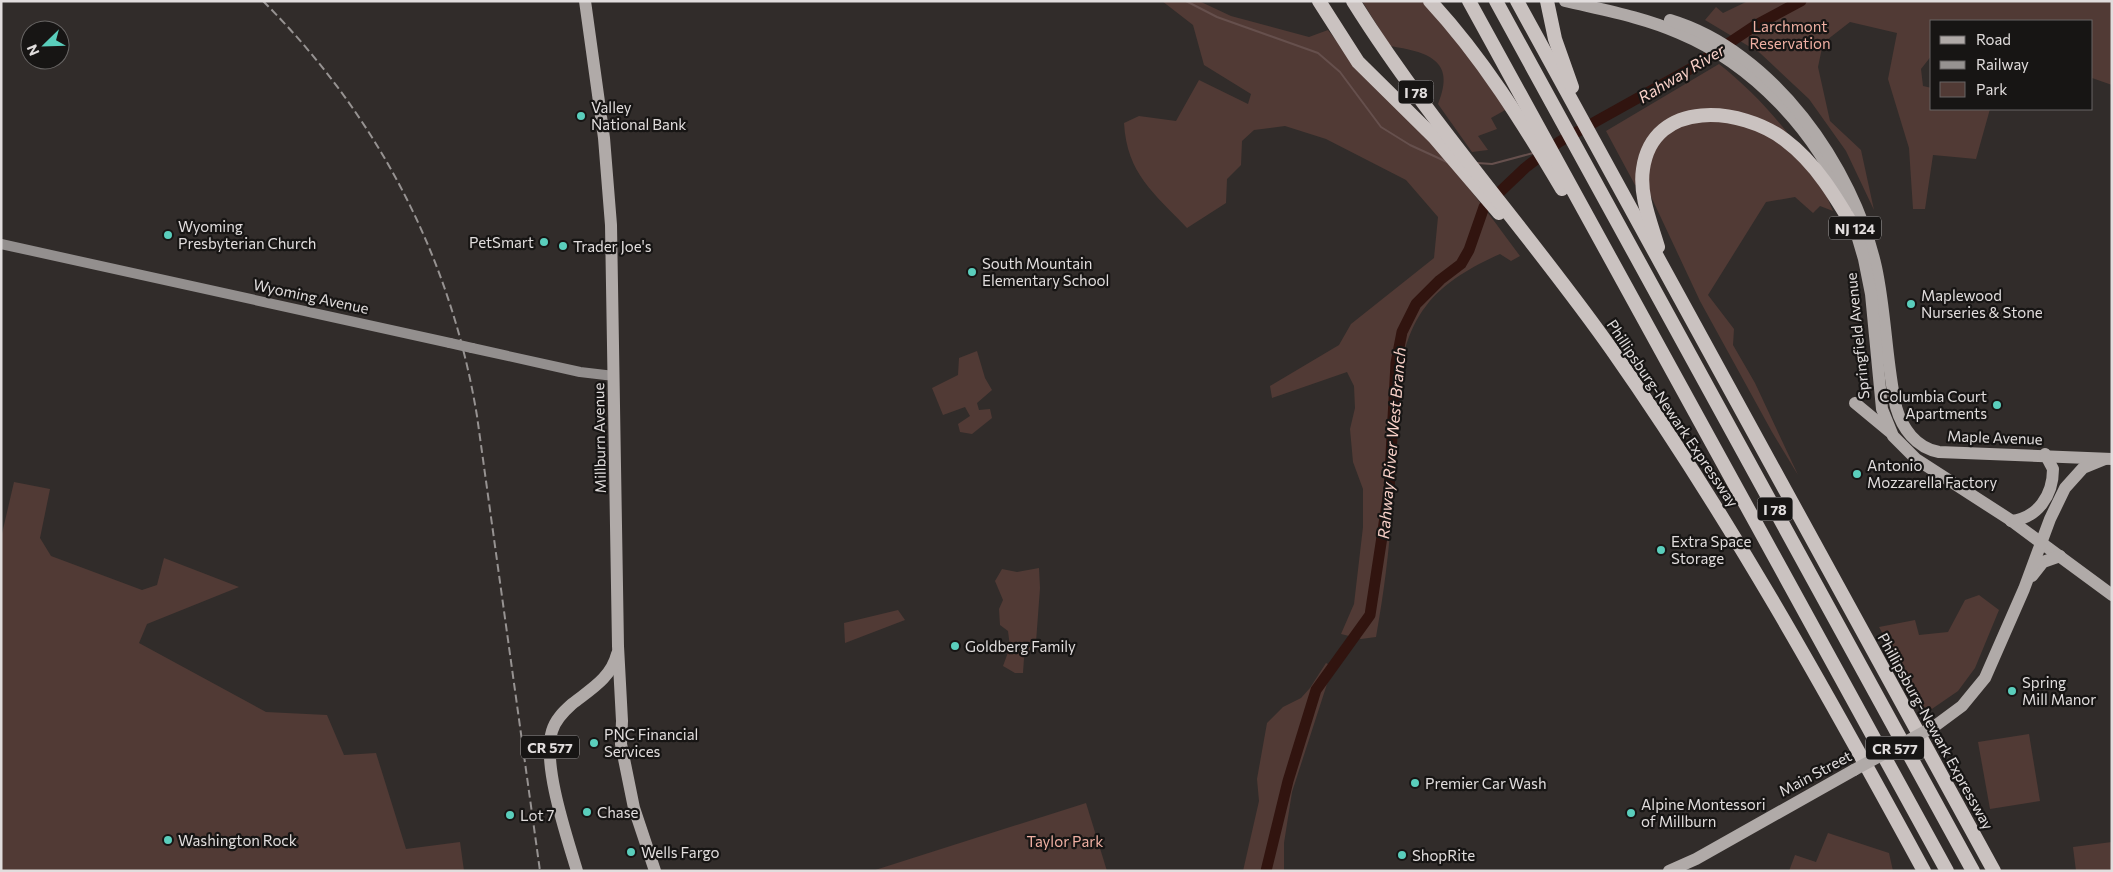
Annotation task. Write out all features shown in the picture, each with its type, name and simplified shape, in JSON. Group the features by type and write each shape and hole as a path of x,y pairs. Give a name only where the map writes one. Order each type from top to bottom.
{"highway":[{"path":"1319,1 1362,67 1497,204"},
{"name":"I 78","path":"1353,1 1384,48 1463,153 1497,204"},
{"path":"1430,1 1534,132"},
{"path":"1469,1 1534,132"},
{"name":"I 78","path":"1496,1 1973,871"},
{"path":"1516,1 1578,108"},
{"path":"1547,1 1555,39 1578,108"},
{"name":"Phillipsburg-Newark Expressway","path":"1578,108 1583,124 1994,871"},
{"path":"1666,272 1646,205 1643,186 1643,166 1650,146 1661,133 1672,124 1691,116 1715,114 1742,118 1759,124 1786,141 1820,175 1857,233"},
{"name":"Phillipsburg-Newark Expressway","path":"1534,132 1611,271 1644,319 1947,871"},
{"name":"Phillipsburg-Newark Expressway","path":"1497,204 1536,259 1584,311 1663,424 1749,559 1811,664 1924,871"}],"main road":[{"name":"Millburn Avenue","path":"585,1 594,53 607,172 612,250 621,744 634,808 655,871"},
{"name":"Springfield Avenue","path":"1565,1 1644,21 1704,40"},
{"name":"Springfield Avenue","path":"1601,1 1674,21 1735,60 1784,96 1808,124 1832,158 1853,197 1866,233 1875,266 1891,381"},
{"name":"Springfield Avenue","path":"1735,60 1768,93 1811,143 1839,189 1857,233 1871,294 1881,404 1891,433 1903,448 1916,459 2011,521 2112,595"},
{"name":"Wyoming Avenue","path":"1,244 580,372 614,376"},
{"name":"Maple Avenue","path":"1891,381 1896,407 1904,425 1916,440 1928,449 1947,452 2045,454 2110,459"},
{"path":"1855,403 1891,433"},
{"path":"2011,521 2031,516 2046,498 2052,481 2053,469 2045,454"},
{"name":"CR 577","path":"2041,542 2065,488 2079,471 2110,459"},
{"path":"2050,519 2052,539 2060,556"},
{"name":"Main Street","path":"1669,871 1696,859 1935,726 1962,706 1974,694 1985,678 2024,589 2041,542"},
{"name":"Main Street","path":"2024,589 2041,564 2060,556"},
{"name":"CR 577","path":"577,871 562,822 550,743 553,728 558,718 592,690 613,668 618,646"},
{"path":"592,690 602,686 612,690 621,744"}],"green space":[{"path":"1162,1 1199,1 1231,16 1309,37 1328,30 1430,141 1470,189 1520,256 1511,261 1500,254 1469,269 1441,289 1426,306 1414,326 1405,349 1399,374 1396,400 1390,535 1376,637 1361,639 1341,634 1354,604 1363,527 1363,489 1353,462 1350,429 1355,408 1354,386 1347,372 1272,398 1270,386 1339,345 1351,324 1434,258 1438,217 1406,180 1326,139 1285,126 1254,130 1242,141 1241,165 1227,179 1226,203 1187,228 1144,182 1130,156 1124,123 1139,116 1176,121 1199,80 1248,104 1251,94 1204,65 1193,25"},
{"path":"1362,1 1424,1 1454,35 1507,109 1491,118 1497,129 1478,136 1488,150 1472,152 1438,104 1443,89 1444,77 1441,67 1435,60 1426,55 1390,46"},
{"name":"Larchmont Reservation","path":"1748,1 2112,1 2112,85 2093,78 2093,20 1930,20 1930,58 1921,69 1923,86 1930,88 1930,110 1990,110 1976,159 1933,155 1925,209 1913,209 1909,148 1888,79 1897,33 1850,22 1823,43 1818,67 1830,121 1861,150 1874,210 1846,151 1809,99 1760,53 1705,20 1716,7 1723,13"},
{"path":"1719,64 1754,95 1785,130 1812,169 1833,211 1820,206 1813,213 1795,197 1766,202 1708,295 1734,329 1733,345 1755,383 1798,475 1772,432 1700,301 1647,188 1635,185 1606,131"},
{"path":"977,351 985,378 992,390 977,403 979,410 990,409 992,418 972,434 960,432 958,424 970,416 965,407 943,415 932,388 958,375 959,358"},
{"path":"14,482 50,489 40,538 51,556 142,590 157,585 164,558 239,587 147,624 139,643 266,712 327,715 344,755 376,753 406,849 460,842 464,871 1,871 1,538"},
{"path":"1039,568 1040,588 1036,642 1024,658 1023,673 1015,673 1003,666 1010,647 1008,631 1000,625 999,609 1003,600 995,581 1002,569 1017,572"},
{"path":"1979,595 1999,610 1975,668 1958,691 1926,713 1879,627 1915,620 1919,635 1948,632 1965,600"},
{"path":"898,610 905,620 845,643 844,623"},
{"path":"1326,663 1337,669 1327,684 1292,792 1284,843 1284,871 1243,871 1259,801 1257,779 1267,723 1283,707 1301,698 1310,688"},
{"path":"2029,734 2040,801 1990,809 1978,742"},
{"name":"Taylor Park","path":"1086,803 1107,871 872,871"},
{"path":"1828,833 1889,853 1893,871 1789,871 1795,855 1816,862"},
{"path":"2112,842 2112,871 2076,871 2073,847"}],"waterway":[{"path":"1186,1 1217,17 1318,53 1340,72 1381,127 1410,145 1447,162"},
{"name":"Rahway River West Branch","path":"1266,871 1288,781 1316,690 1370,615 1389,491 1396,363 1402,332 1416,304 1440,280 1461,264 1469,250 1484,207 1525,168 1559,142 1690,69 1756,25 1801,1"},
{"name":"Rahway River","path":"1554,145 1559,142"},
{"path":"1477,163 1492,164 1533,153"}],"railway":[{"path":"263,1 304,45 341,92 374,140 403,192 428,245 449,300 465,357 477,416 540,871"}],"place":[{"name":"Valley National Bank","path":"581,116"},
{"name":"Wyoming Presbyterian Church","path":"168,235"},
{"name":"PetSmart","path":"544,242"},
{"name":"Trader Joe's","path":"563,246"},
{"name":"South Mountain Elementary School","path":"972,272"},
{"name":"Maplewood Nurseries & Stone","path":"1911,304"},
{"name":"Columbia Court Apartments","path":"1997,405"},
{"name":"Antonio Mozzarella Factory","path":"1857,474"},
{"name":"Extra Space Storage","path":"1661,550"},
{"name":"Goldberg Family","path":"955,646"},
{"name":"Spring Mill Manor","path":"2012,691"},
{"name":"PNC Financial Services","path":"594,743"},
{"name":"Premier Car Wash","path":"1415,783"},
{"name":"Chase","path":"587,812"},
{"name":"Alpine Montessori of Millburn","path":"1631,813"},
{"name":"Lot 7","path":"510,815"},
{"name":"Washington Rock","path":"168,840"},
{"name":"Wells Fargo","path":"631,852"},
{"name":"ShopRite","path":"1402,855"}]}
